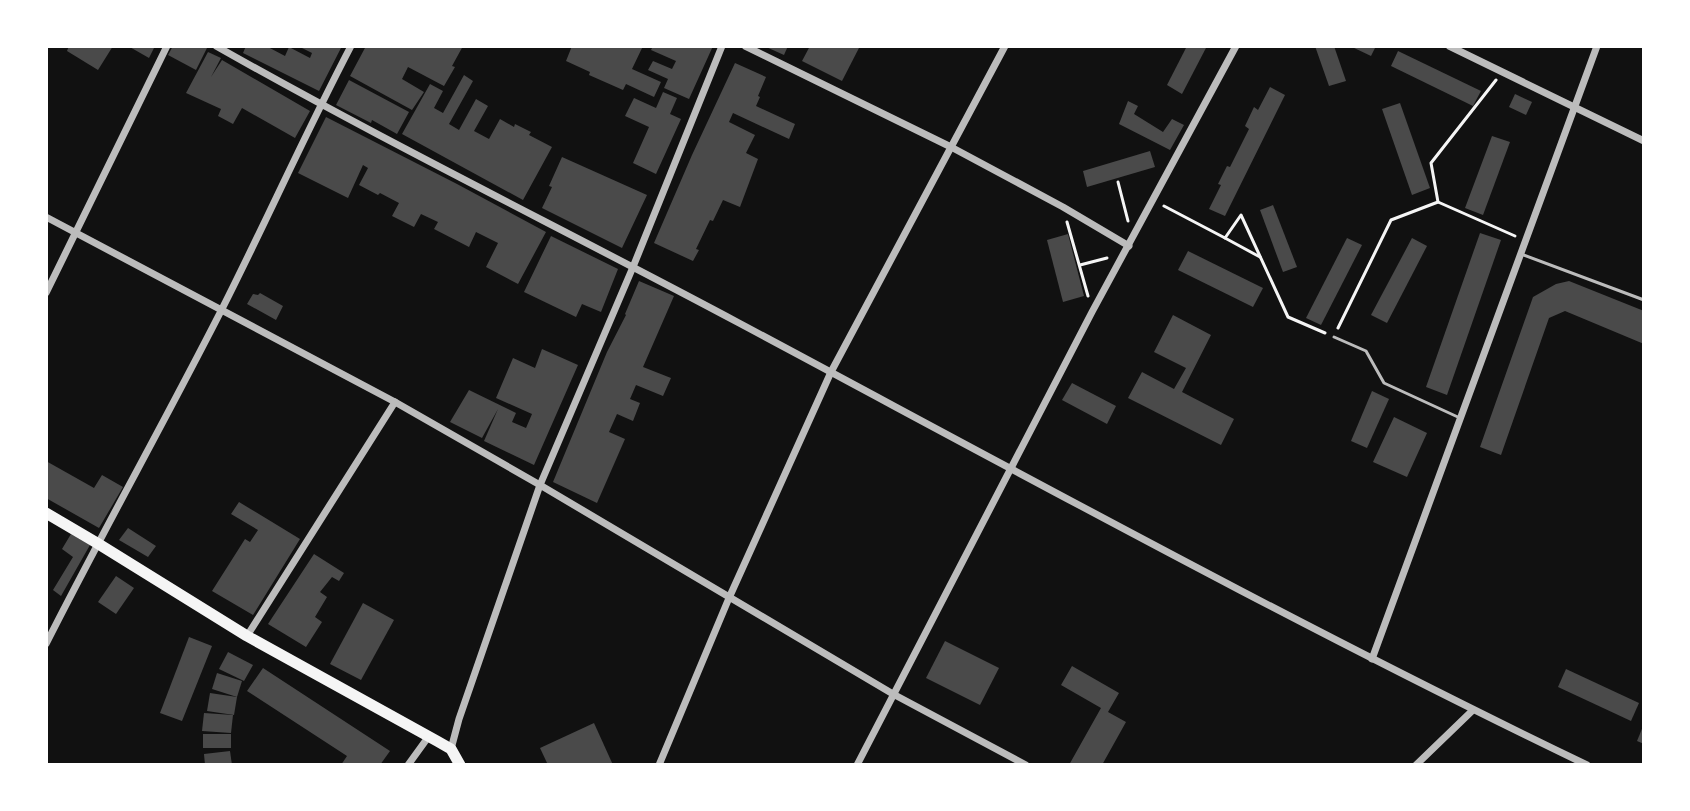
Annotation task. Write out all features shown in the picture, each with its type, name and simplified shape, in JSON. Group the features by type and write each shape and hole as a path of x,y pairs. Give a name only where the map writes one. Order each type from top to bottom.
{"main road":[{"path":"46,513 247,636 451,749 460,765"}],"street":[{"path":"46,293 167,46"},
{"path":"216,46 320,105 633,267 1372,659 1587,765"},
{"path":"46,644 222,309 351,46"},
{"path":"451,749 540,485 633,267 722,46"},
{"path":"745,46 951,147 1131,242"},
{"path":"659,765 729,598 831,372 1005,46"},
{"path":"857,765 1092,312 1236,46"},
{"path":"1449,46 1644,141"},
{"path":"1372,659 1597,46"},
{"path":"46,217 395,402 893,694 1026,765"},
{"path":"247,636 395,402"},
{"path":"1416,765 1473,710"},
{"path":"408,765 429,736"}],"lane":[{"path":"1521,254 1644,300"},
{"path":"1334,337 1366,351 1384,383 1460,418"}],"path":[{"path":"1438,202 1431,163 1502,71"},
{"path":"1118,182 1131,242"},
{"path":"1154,201 1261,258"},
{"path":"1225,238 1241,215 1288,317 1334,337 1391,220 1438,202 1526,241"},
{"path":"1063,207 1092,312"},
{"path":"1080,265 1125,255"}],"building":[{"path":"69,46 113,46 98,70 67,51"},
{"path":"128,46 155,46 149,58"},
{"path":"173,46 207,48 196,70 168,55"},
{"path":"246,46 266,46 285,56 289,47 310,58 312,53 298,46 342,46 319,91 243,53"},
{"path":"366,46 463,46 444,86 408,67 402,79 424,92 412,110 350,76"},
{"path":"572,46 643,46 632,69 661,82 654,97 626,84 623,90 566,61"},
{"path":"653,46 713,46 689,99 664,88 668,79 648,70 653,61 672,69 676,61 651,50"},
{"path":"764,46 788,46 784,55"},
{"path":"810,46 860,46 842,81 802,61"},
{"path":"1187,46 1207,46 1182,94 1167,85"},
{"path":"1315,46 1334,46 1346,81 1329,86"},
{"path":"1350,46 1376,46 1371,56"},
{"path":"1398,51 1481,91 1473,106 1391,66"},
{"path":"208,52 221,58 211,77 222,60 310,111 295,138 242,108 233,124 218,116 221,109 186,93"},
{"path":"735,63 766,77 756,106 795,124 789,139 733,113 729,122 755,135 746,153 758,159 740,207 723,200 713,221 710,220 693,261 654,243"},
{"path":"464,75 473,81 449,124 459,130 476,99 488,106 474,131 489,139 500,119 531,132 529,135 552,147 523,200 402,134 430,84 443,91 434,108 443,113"},
{"path":"349,80 409,112 397,134 336,105"},
{"path":"1270,87 1285,95 1225,216 1209,209 1227,166 1230,167 1249,129 1245,126 1254,107 1258,110"},
{"path":"663,92 677,98 670,114 681,119 656,174 633,163 649,127 625,116 634,98 656,108"},
{"path":"1515,94 1532,102 1526,115 1509,107"},
{"path":"1128,101 1138,106 1134,114 1163,132 1172,119 1184,125 1170,150 1119,124"},
{"path":"1400,103 1430,188 1412,195 1382,109"},
{"path":"326,117 546,232 518,284 486,267 498,243 476,232 469,247 434,229 438,222 421,214 414,227 392,216 399,203 359,185 368,168 363,165 348,198 298,173"},
{"path":"1492,136 1510,142 1483,215 1465,208"},
{"path":"1150,151 1155,167 1087,187 1083,171"},
{"path":"562,157 647,195 622,248 542,208"},
{"path":"1273,205 1297,267 1283,272 1260,210"},
{"path":"1480,233 1501,240 1447,395 1426,387"},
{"path":"1068,234 1084,296 1063,302 1047,240"},
{"path":"551,236 618,269 601,312 582,304 576,317 524,292"},
{"path":"1347,238 1362,245 1321,325 1306,318"},
{"path":"1412,238 1427,246 1387,323 1371,315"},
{"path":"1188,251 1263,288 1253,307 1178,270"},
{"path":"639,281 674,296 643,367 671,378 663,396 636,385 630,399 640,403 633,421 617,414 609,432 625,439 597,503 553,482"},
{"path":"1569,281 1644,311 1644,344 1565,311 1549,318 1501,455 1480,447 1533,297 1556,284"},
{"path":"260,293 283,306 276,320 247,304 253,294"},
{"path":"1173,315 1211,335 1182,392 1234,419 1221,445 1128,398 1142,372 1174,389 1186,368 1154,352"},
{"path":"542,349 578,365 534,465 484,441 498,409 482,438 450,422 469,390 516,413 512,422 526,428 532,414 496,398 513,358 535,368"},
{"path":"1072,383 1116,406 1107,424 1062,400"},
{"path":"1372,391 1389,399 1367,448 1351,441"},
{"path":"1394,417 1427,433 1407,477 1373,462"},
{"path":"46,461 94,488 102,475 123,487 99,528 46,498"},
{"path":"239,502 300,539 253,615 212,591 245,539 250,542 258,530 231,514"},
{"path":"128,528 156,546 148,557 119,540"},
{"path":"71,534 90,545 61,596 53,590 73,557 62,549"},
{"path":"314,554 344,573 339,581 332,577 320,592 327,597 315,617 322,622 306,647 268,624"},
{"path":"116,576 134,588 116,614 98,602"},
{"path":"363,603 394,620 361,680 330,664"},
{"path":"189,637 212,646 182,721 160,713"},
{"path":"945,641 999,668 980,705 926,678"},
{"path":"228,652 253,665 244,681 219,669"},
{"path":"1072,666 1119,693 1108,712 1126,722 1102,765 1069,765 1101,708 1061,685"},
{"path":"263,668 390,751 380,765 341,765 347,756 247,691"},
{"path":"1566,669 1639,703 1631,721 1558,687"},
{"path":"217,673 242,681 237,697 212,689"},
{"path":"210,693 237,697 234,715 207,711"},
{"path":"204,713 233,715 231,733 202,731"},
{"path":"594,723 613,765 548,765 540,748"},
{"path":"1644,724 1644,744 1637,741"},
{"path":"203,734 231,734 231,748 203,748"},
{"path":"230,751 232,765 205,765 204,754"}]}
